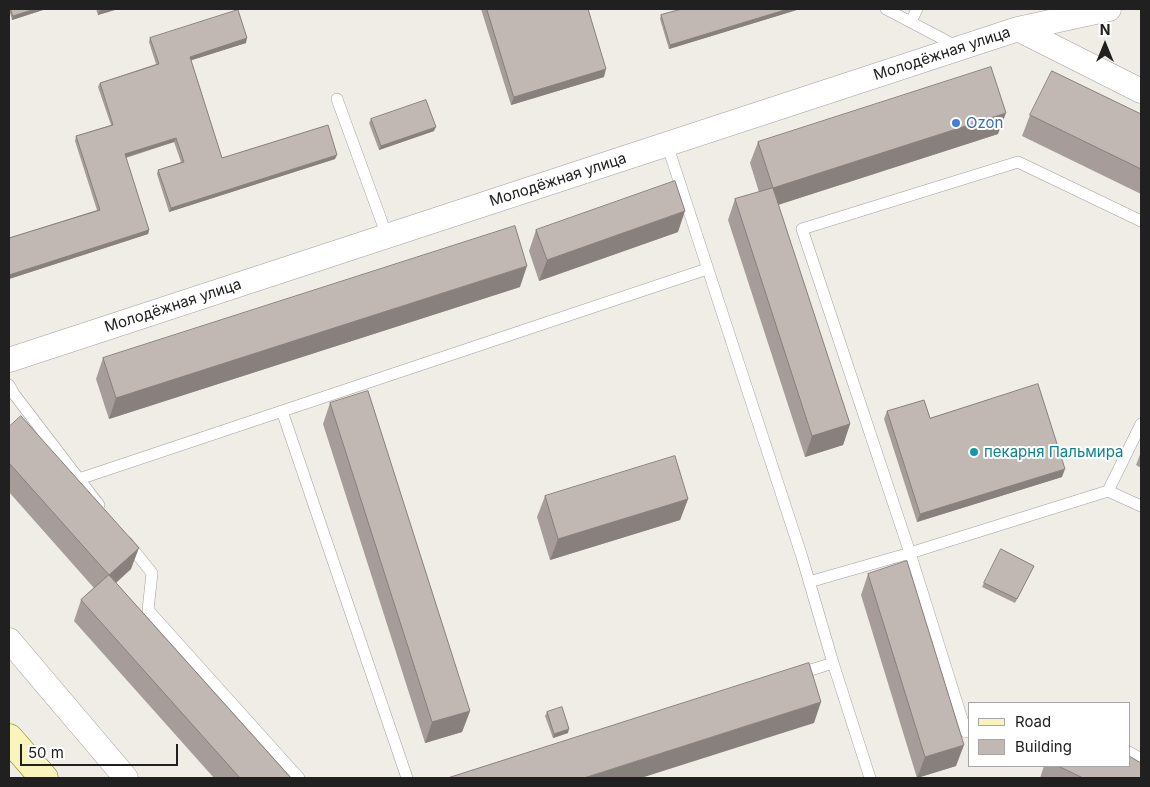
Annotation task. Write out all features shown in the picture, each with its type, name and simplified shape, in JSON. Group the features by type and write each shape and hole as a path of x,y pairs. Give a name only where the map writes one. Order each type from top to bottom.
{"street":[{"name":"Молодёжная улица","path":"9,360 1018,29 1109,9"},
{"path":"1018,29 1141,91"},
{"path":"9,640 126,778"},
{"path":"9,738 44,778"}],"lane":[{"path":"886,9 960,48"},
{"path":"911,22 917,9"},
{"path":"337,99 387,236"},
{"path":"667,144 809,582 870,778"},
{"path":"968,731 966,732 910,553 802,229 1018,162 1141,221"},
{"path":"79,479 707,269"},
{"path":"9,385 103,510"},
{"path":"282,411 407,778"},
{"path":"1108,491 1141,424"},
{"path":"809,582 910,553 1108,491 1141,506"},
{"path":"121,534 152,573 148,610 299,778"},
{"path":"786,678 833,662"},
{"path":"1130,753 1141,759"}],"building":[{"path":"11,9 35,9 13,16"},
{"path":"487,9 588,9 606,69 514,97"},
{"path":"682,9 788,9 670,45 661,15"},
{"path":"238,10 247,38 190,57 222,158 328,125 337,155 171,208 158,170 184,162 176,138 125,154 149,230 9,275 9,238 100,210 76,136 113,125 100,83 159,64 150,38"},
{"path":"991,67 1006,113 773,188 758,142"},
{"path":"1052,71 1141,114 1141,169 1030,115"},
{"path":"426,100 436,127 381,146 371,119"},
{"path":"675,181 685,211 547,260 536,230"},
{"path":"773,188 850,424 812,436 735,199"},
{"path":"515,226 527,266 116,398 103,358"},
{"name":"пекарня Пальмира","path":"1038,384 1065,469 920,514 887,411 924,400 930,418"},
{"path":"368,391 470,711 432,722 330,403"},
{"path":"21,416 139,548 109,575 9,463 9,427"},
{"path":"675,456 688,499 558,539 545,496"},
{"path":"1001,549 1034,566 1017,599 984,583"},
{"path":"907,561 964,745 925,757 868,574"},
{"path":"109,575 291,778 240,778 81,600"},
{"path":"809,663 821,702 584,778 448,778"},
{"path":"562,707 569,729 554,734 547,712"},
{"path":"1130,757 1141,763 1141,778 1083,778 1060,767 1130,767"}],"place":[{"name":"Ozon","path":"956,123"},
{"name":"пекарня Пальмира","path":"974,452"}]}
